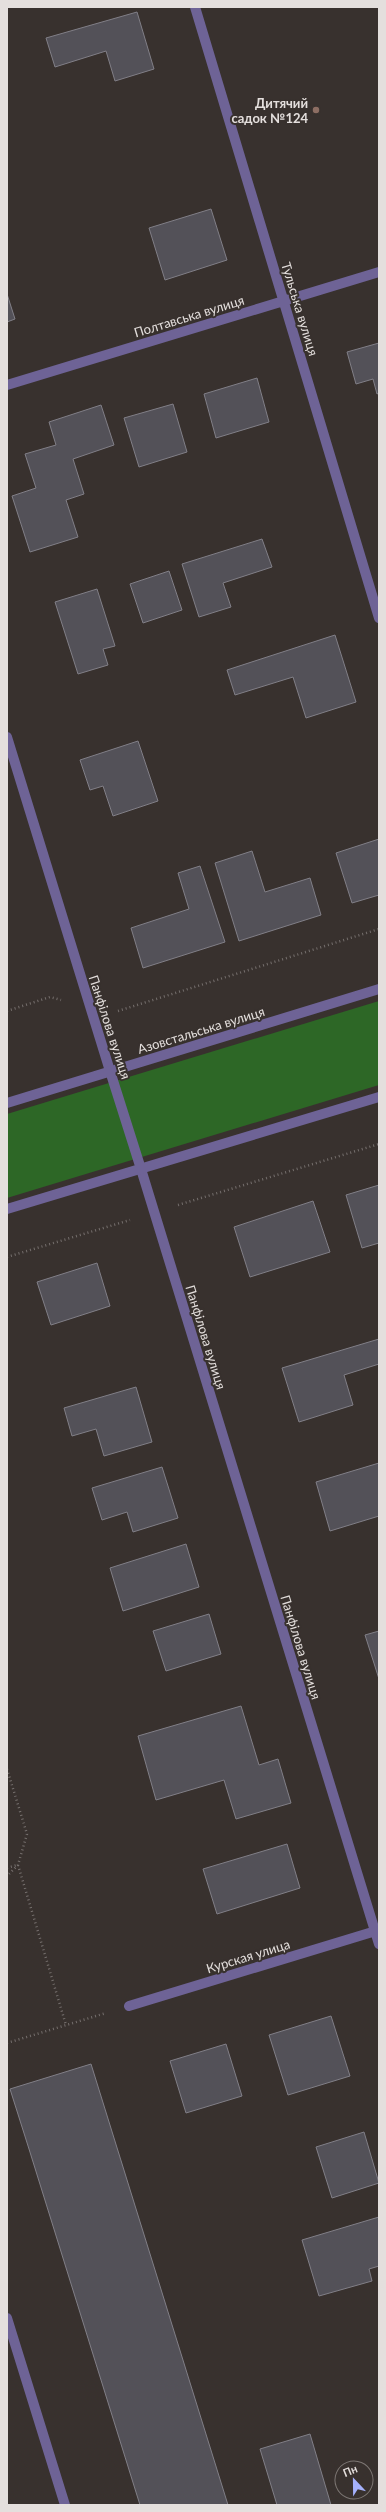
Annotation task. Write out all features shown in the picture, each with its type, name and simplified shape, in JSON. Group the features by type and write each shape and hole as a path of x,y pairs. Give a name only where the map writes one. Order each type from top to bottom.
{"street":[{"name":"Тульська вулиця","path":"195,7 379,618"},
{"name":"Полтавська вулиця","path":"7,385 379,272"},
{"name":"Панфілова вулиця","path":"7,737 377,1931 379,1944"},
{"name":"Азовстальська вулиця","path":"7,1103 379,989"},
{"path":"7,1210 379,1097"},
{"name":"Курская улица","path":"129,2006 377,1931"},
{"path":"7,2318 65,2505"}],"path":[{"path":"112,1013 379,929"},
{"path":"7,1011 50,997"},
{"path":"179,1205 379,1144"},
{"path":"7,1257 122,1223"},
{"path":"7,1769 26,1834 18,1865 7,1876"},
{"path":"7,1868 18,1865"},
{"path":"18,1865 66,2025"},
{"path":"7,2043 129,2006"}],"green space":[{"path":"379,1001 379,1085 7,1198 7,1114"}],"building":[{"path":"137,12 154,69 115,81 106,51 55,67 46,38"},
{"path":"211,209 227,260 165,280 149,228"},
{"path":"7,294 15,319 7,322"},
{"path":"379,343 379,393 377,394 373,379 356,384 347,352"},
{"path":"257,378 269,422 216,438 204,394"},
{"path":"173,404 187,452 139,467 124,418"},
{"path":"101,405 114,445 73,459 84,494 66,500 78,537 30,552 12,496 36,488 25,454 56,445 49,422"},
{"path":"262,539 272,567 223,583 231,607 199,617 182,564"},
{"path":"169,571 182,610 143,623 130,584"},
{"path":"97,589 115,646 103,649 108,665 78,674 55,602"},
{"path":"335,635 356,702 306,718 293,677 235,695 227,670"},
{"path":"138,741 158,801 113,816 103,786 90,790 80,760"},
{"path":"379,839 379,895 352,903 336,853"},
{"path":"252,851 265,892 310,878 321,915 239,941 215,863"},
{"path":"200,866 225,942 143,968 131,928 189,909 178,873"},
{"path":"379,1185 379,1243 362,1248 346,1195"},
{"path":"313,1201 330,1252 250,1277 234,1227"},
{"path":"97,1263 110,1306 51,1325 37,1282"},
{"path":"379,1339 379,1364 344,1375 353,1405 299,1422 282,1368"},
{"path":"136,1387 152,1442 104,1456 96,1429 72,1436 64,1408"},
{"path":"379,1463 379,1516 330,1531 316,1482"},
{"path":"162,1467 178,1518 133,1532 127,1512 102,1520 92,1488"},
{"path":"186,1544 199,1587 123,1611 110,1568"},
{"path":"209,1614 221,1654 166,1671 153,1631"},
{"path":"379,1631 379,1679 365,1635"},
{"path":"241,1706 259,1765 278,1759 291,1803 236,1819 224,1780 156,1800 138,1736"},
{"path":"287,1844 300,1888 217,1914 203,1869"},
{"path":"331,2016 350,2076 288,2095 269,2035"},
{"path":"226,2044 242,2096 186,2113 170,2061"},
{"path":"91,2064 228,2505 140,2505 10,2089"},
{"path":"364,2132 379,2183 332,2198 316,2147"},
{"path":"379,2217 379,2266 369,2269 372,2281 319,2296 302,2240"},
{"path":"310,2434 331,2505 277,2505 260,2449"}],"place":[{"name":"Дитячий садок №124","path":"316,110"}]}
